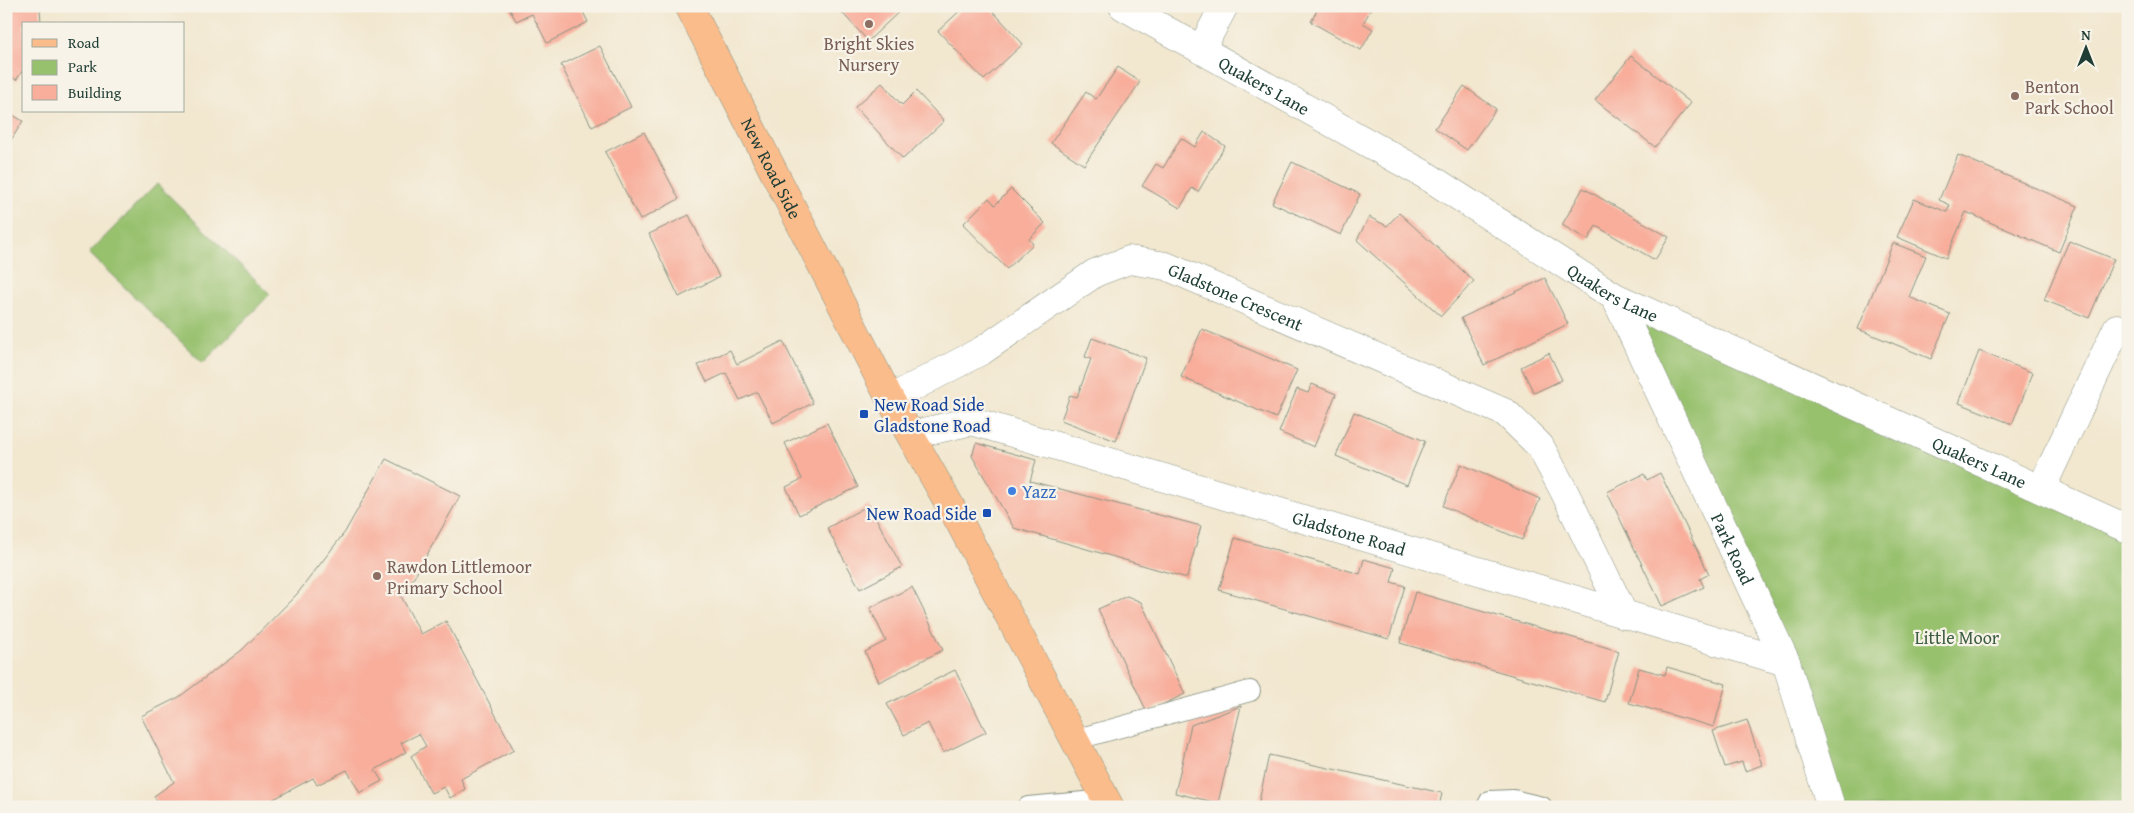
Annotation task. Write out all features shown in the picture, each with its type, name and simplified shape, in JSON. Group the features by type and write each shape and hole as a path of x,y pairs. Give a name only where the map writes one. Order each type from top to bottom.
{"main road":[{"name":"New Road Side","path":"688,6 890,399 961,525 1108,804"}],"street":[{"name":"Quakers Lane","path":"1124,6 1427,176 1616,297 2128,529"},
{"path":"1201,50 1224,6"},
{"name":"Gladstone Crescent","path":"890,399 983,350 1095,273 1129,260 1166,266 1506,413 1540,446 1624,615"},
{"name":"Park Road","path":"1616,297 1786,662 1831,807"},
{"path":"2041,489 2117,328"},
{"name":"Gladstone Road","path":"911,435 972,422 1786,662"}],"lane":[{"path":"1074,740 1250,691"},
{"path":"1487,807 1490,801 1513,800 1542,807"},
{"path":"1028,807 1108,804"}],"green space":[{"path":"157,184 270,294 203,363 89,253"},
{"name":"Little Moor","path":"1615,297 2128,529 2128,807 1831,807 1786,662"}],"building":[{"path":"11,6 40,6 41,22 22,22 22,72 16,80 6,73 6,18 12,10"},
{"path":"508,6 580,6 588,22 547,43 532,14 516,21"},
{"name":"Bright Skies Nursery","path":"836,6 905,6 868,41"},
{"path":"965,6 988,6 1023,44 984,80 938,31"},
{"path":"1319,6 1373,6 1363,23 1373,29 1361,50 1311,22"},
{"path":"600,46 631,107 592,127 561,65"},
{"path":"1631,56 1691,103 1655,147 1595,100"},
{"path":"1118,67 1140,82 1084,165 1051,143 1086,92 1096,99"},
{"path":"882,83 902,105 916,91 944,121 903,159 855,107"},
{"path":"1464,86 1496,109 1467,150 1435,128"},
{"path":"6,111 23,121 6,148"},
{"path":"644,132 679,199 640,220 605,152"},
{"path":"1204,132 1225,146 1198,192 1192,188 1180,208 1142,186 1156,164 1163,168 1181,138 1195,147"},
{"path":"1958,155 2078,206 2059,252 1966,212 1946,258 1897,237 1914,199 1947,212 1950,205 1939,200"},
{"path":"1292,162 1360,194 1341,235 1272,203"},
{"path":"1583,188 1669,237 1655,260 1596,226 1588,240 1562,225"},
{"path":"1011,189 1045,223 1029,239 1033,244 1007,269 963,224 989,198 995,205"},
{"path":"1399,213 1474,281 1441,316 1357,240 1369,217 1387,226"},
{"path":"689,215 719,277 679,297 649,234"},
{"path":"2069,241 2114,259 2089,318 2044,300"},
{"path":"1893,243 1926,256 1909,297 1950,314 1931,359 1858,329"},
{"path":"1545,278 1568,324 1484,365 1461,318"},
{"path":"1202,329 1297,370 1276,418 1181,377"},
{"path":"1092,338 1146,358 1116,441 1061,420 1070,395 1077,397 1091,359 1085,357"},
{"path":"783,341 813,403 773,423 757,392 740,400 726,373 707,382 698,365 730,350 737,364"},
{"path":"1979,351 2033,373 2012,424 1959,403"},
{"path":"1549,353 1562,380 1534,393 1521,367"},
{"path":"1312,384 1336,394 1314,447 1279,432 1297,389 1308,393"},
{"path":"1354,412 1425,441 1407,485 1336,456"},
{"path":"827,423 858,487 799,515 786,487 802,479 785,443"},
{"path":"976,443 1036,460 1030,481 1201,526 1187,578 1014,528 972,456"},
{"name":"Rawdon Littlemoor Primary School","path":"386,459 460,496 415,576 401,596 421,634 446,621 514,750 461,779 465,789 450,798 444,787 431,793 411,756 426,746 419,734 401,743 406,752 375,770 382,781 360,793 347,770 317,785 313,778 259,807 160,807 154,796 174,782 141,716 179,697 242,650 297,594 345,532"},
{"path":"1461,464 1540,499 1522,540 1443,506"},
{"path":"1660,473 1709,574 1700,579 1704,587 1662,606 1607,492 1644,474 1647,480"},
{"path":"869,505 902,567 860,589 827,528"},
{"path":"1235,538 1360,574 1364,559 1395,568 1391,582 1405,586 1389,639 1219,590"},
{"path":"912,587 943,650 879,682 865,652 886,641 870,608"},
{"path":"1415,592 1619,651 1605,702 1400,643"},
{"path":"1127,596 1141,602 1185,694 1147,712 1098,609"},
{"path":"1667,667 1726,684 1714,727 1629,703 1639,668 1665,675"},
{"path":"955,670 986,732 943,753 928,723 904,735 887,704"},
{"path":"1241,706 1218,803 1175,793 1191,725"},
{"path":"1747,720 1762,765 1745,771 1742,762 1725,767 1713,731"},
{"path":"1269,755 1442,793 1439,807 1258,806"}],"place":[{"name":"Bright Skies Nursery","path":"869,24"},
{"name":"Benton Park School","path":"2015,96"},
{"name":"New Road Side Gladstone Road","path":"864,414"},
{"name":"Yazz","path":"1012,491"},
{"name":"New Road Side","path":"987,513"},
{"name":"Rawdon Littlemoor Primary School","path":"377,576"}]}
